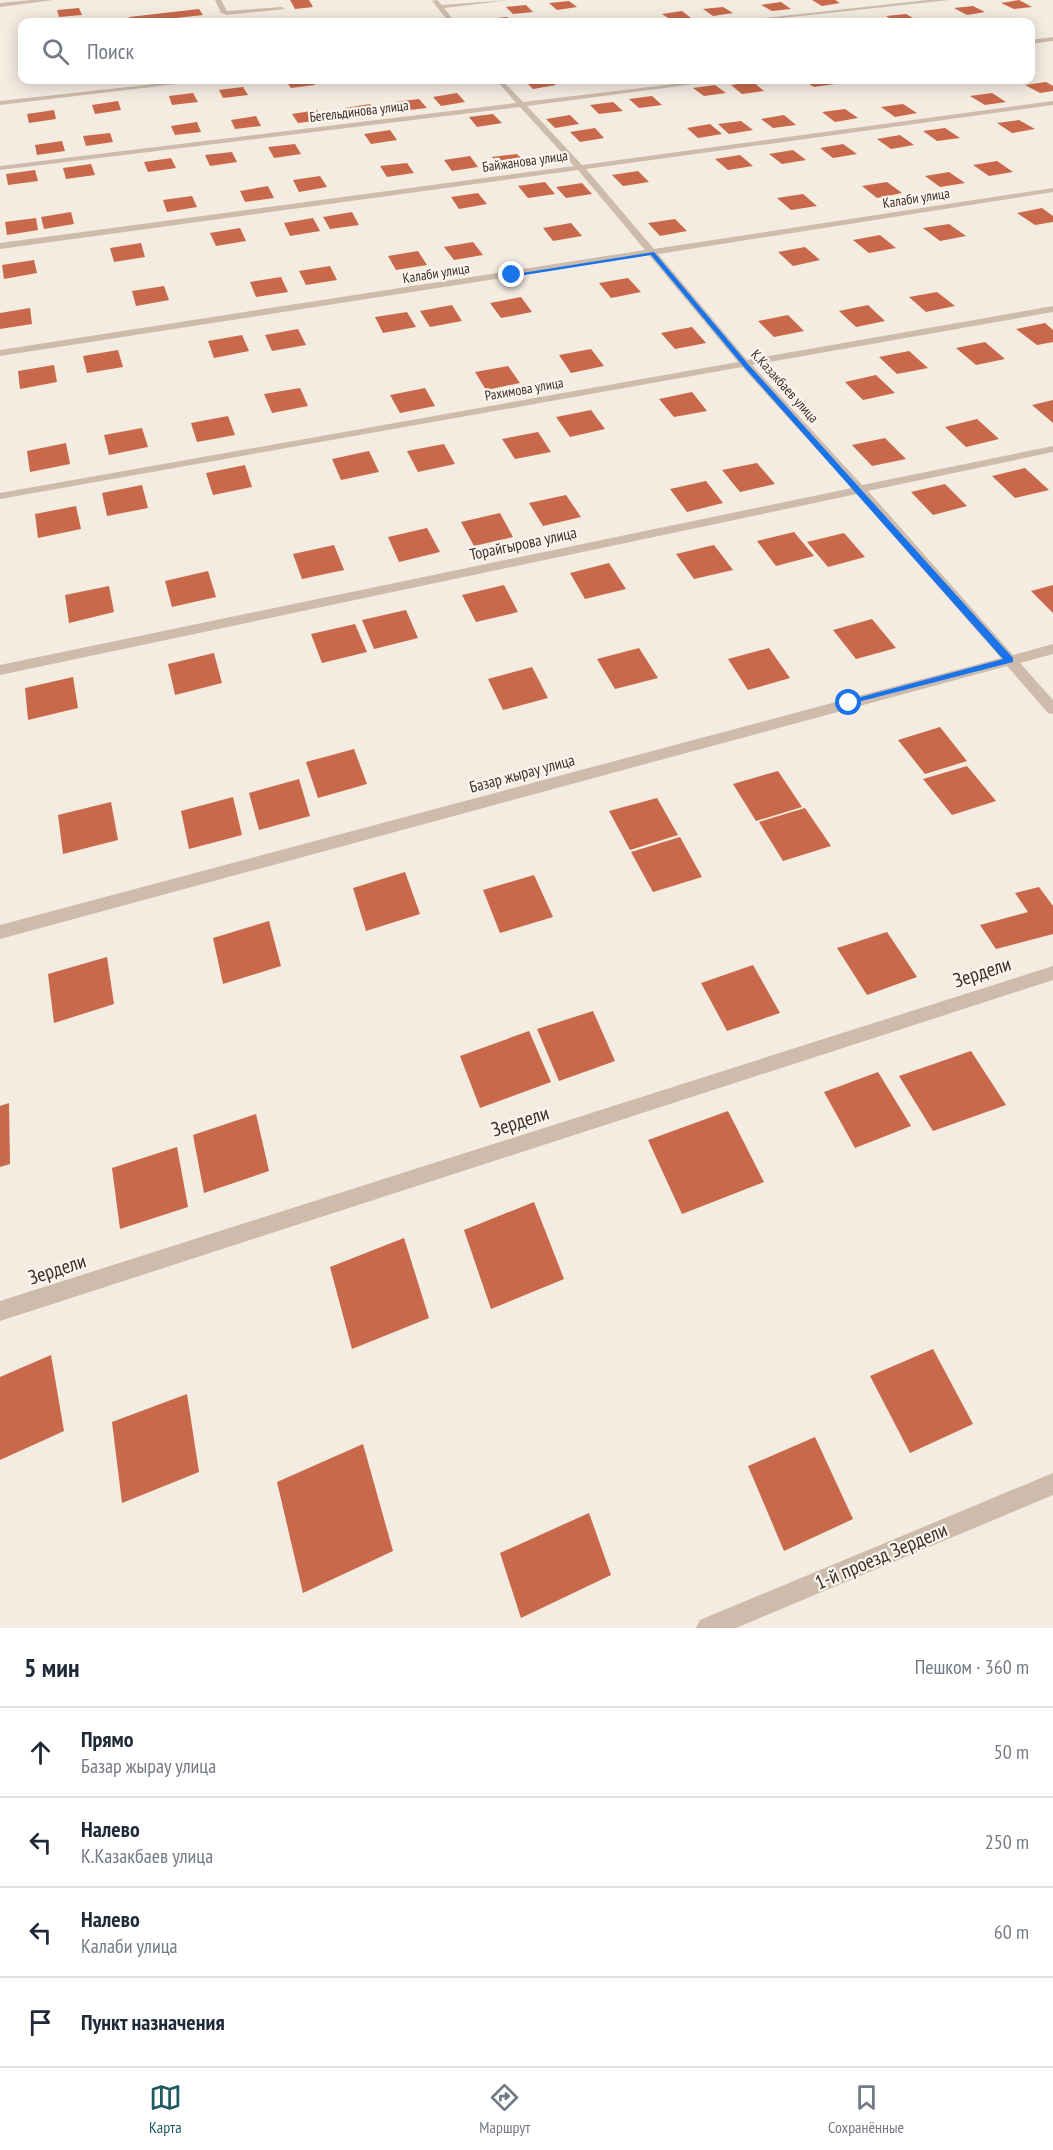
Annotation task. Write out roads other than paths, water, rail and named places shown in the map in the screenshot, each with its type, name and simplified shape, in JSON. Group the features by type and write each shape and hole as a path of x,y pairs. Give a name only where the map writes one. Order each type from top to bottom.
{"street":[{"path":"0,5 50,0"},
{"path":"218,0 223,12 227,13 282,9"},
{"path":"435,0 449,18"},
{"path":"440,7 507,0"},
{"path":"770,18 946,0"},
{"path":"1035,41 1053,39"},
{"path":"0,103 170,84"},
{"name":"К.Казакбаев улица","path":"503,84 580,167 746,365 860,490 1053,709"},
{"name":"Бегельдинова улица","path":"0,168 689,84"},
{"name":"Байжанова улица","path":"0,246 1053,103"},
{"name":"Калаби улица","path":"0,353 652,254 1053,190"},
{"name":"Рахимова улица","path":"0,496 1053,309"},
{"name":"Торайгырова улица","path":"0,670 1053,449"},
{"name":"Базар жырау улица","path":"0,932 1053,649"},
{"name":"Зердели","path":"0,1311 1053,973"},
{"name":"1-й проезд Зердели","path":"708,1628 1053,1484"}]}
